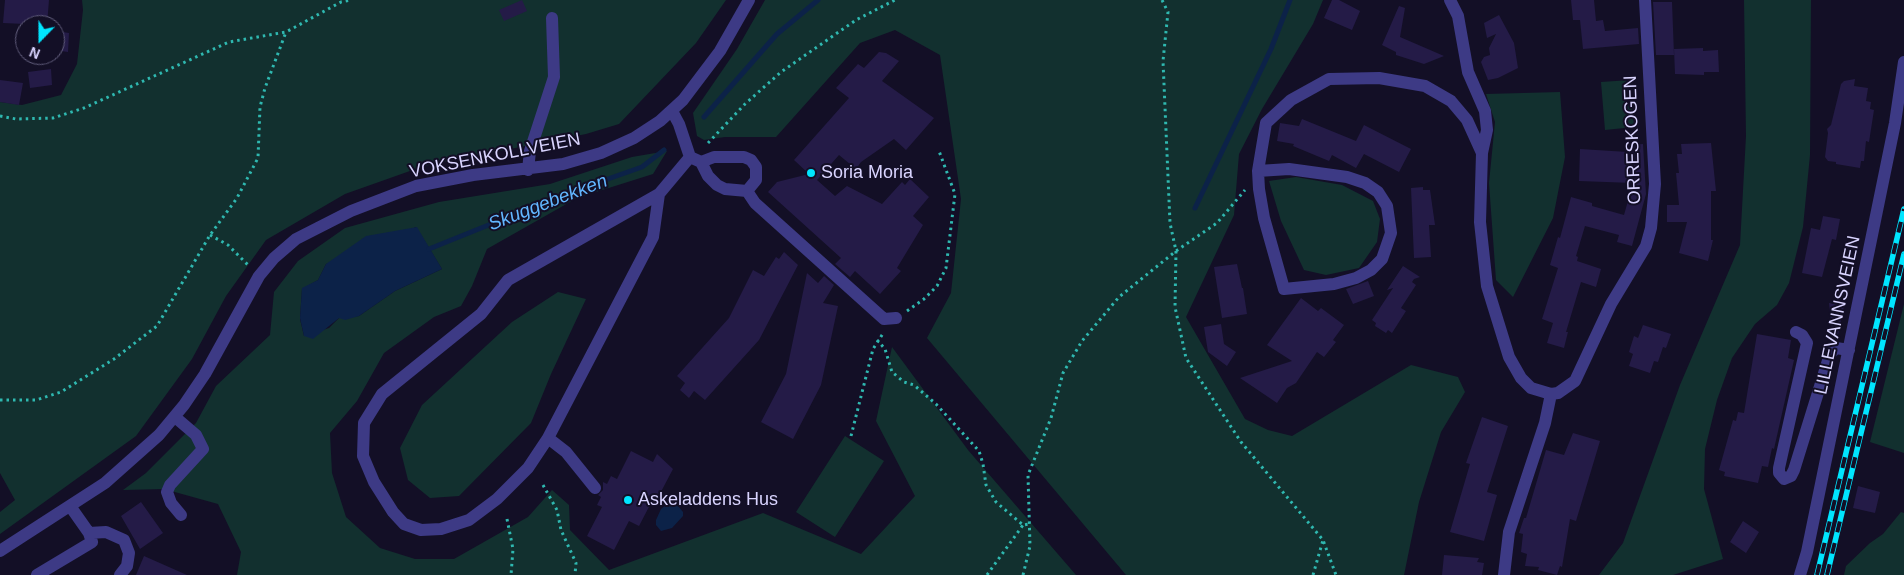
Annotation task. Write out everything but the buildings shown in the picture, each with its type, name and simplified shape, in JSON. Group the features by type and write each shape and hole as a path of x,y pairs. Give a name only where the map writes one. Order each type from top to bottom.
{"street":[{"name":"VOKSENKOLLVEIEN","path":"0,551 105,483 134,459 175,417 205,374 259,276 274,258 296,240 378,200 436,181 473,174 528,170 563,164 600,152 640,134 672,111 712,62 749,0"},
{"path":"1450,0 1458,16 1468,72 1486,111 1487,130 1482,153 1481,230 1487,286 1497,324 1509,357 1521,378 1531,388 1551,394 1545,423 1509,532 1504,575"},
{"name":"ORRESKOGEN","path":"1551,394 1558,393 1575,381 1611,304 1646,246 1651,228 1655,184 1645,0"},
{"path":"528,170 530,151 554,77 552,18"},
{"name":"LILLEVANNSVEIEN","path":"1800,575 1849,350 1895,123 1904,62"},
{"path":"1258,171 1289,169 1347,177 1365,183 1378,192 1387,206 1391,233 1382,259 1371,270 1356,278 1334,284 1284,289 1264,218 1258,171 1266,123 1291,100 1329,79 1379,78 1425,86 1451,102 1467,120 1482,153"},
{"path":"659,194 653,237 548,438 528,468 497,499 469,520 441,529 421,530 404,524 393,512 374,482 363,456 364,423 382,394 482,314 508,280 659,194 695,159 730,155 751,160 756,167 757,174 753,186 747,191 731,190 717,185 695,159 672,111"},
{"path":"747,191 755,203 884,319 896,318"},
{"path":"1796,332 1802,335 1807,343 1779,468 1779,473 1784,479 1788,478 1794,470 1830,354 1836,348 1849,350"},
{"path":"175,417 196,435 203,449 170,485 167,492 171,503 181,515"},
{"path":"548,438 566,452 595,488"},
{"path":"37,575 91,544 92,539 89,533 70,506"},
{"path":"89,533 106,532 124,540 129,553 127,566 120,575"}],"path":[{"path":"0,116 16,119 53,118 84,108 229,42 286,32 341,2 351,0"},
{"path":"695,159 744,104 781,72 856,20 895,0"},
{"path":"1162,0 1168,12 1163,61 1170,223 1176,250 1175,308 1186,358 1241,442 1324,540 1336,575"},
{"path":"0,400 36,400 61,392 114,359 157,326 210,235 237,198 258,158 260,107 286,32"},
{"path":"851,436 873,349 877,340 896,318 924,299 938,286 946,268 955,194 939,151"},
{"path":"1023,575 1030,546 1028,475 1051,418 1063,373 1082,341 1119,297 1176,250 1217,223 1243,194 1258,171"},
{"path":"210,235 228,245 259,276"},
{"path":"877,340 885,349 892,372 904,382 914,386 936,404 979,451 986,485 996,502 1023,525"},
{"path":"543,485 557,510 561,530 576,563 575,575"},
{"path":"507,520 513,549 510,575"},
{"path":"987,575 1023,525 1029,524"},
{"path":"1313,575 1324,540"}],"green space":[{"path":"82,0 726,0 696,43 619,124 586,134 424,166 345,194 266,240 226,296 192,359 136,436 0,534 0,512 15,500 0,473 0,102 22,105 61,95 77,64 83,10"},
{"path":"765,0 1323,0 1313,24 1262,109 1239,154 1234,215 1186,317 1245,419 1268,430 1292,436 1411,365 1458,377 1465,392 1441,432 1419,502 1404,575 1126,575 927,338 951,293 961,199 940,55 895,30 860,43 776,137 725,137 704,140 697,136 693,113 737,49"},
{"path":"1744,0 1811,0 1810,155 1803,227 1789,283 1777,305 1755,324 1732,358 1717,400 1705,449 1704,489 1723,559 1673,575 1599,575 1623,543 1680,385 1740,245 1746,136"},
{"path":"1630,80 1634,127 1605,130 1601,82"},
{"path":"1560,92 1565,157 1553,218 1513,297 1496,280 1489,183 1495,122 1486,94"},
{"path":"667,151 653,174 577,198 487,249 472,286 461,306 434,317 384,353 357,401 330,433 332,473 346,517 380,548 415,559 454,559 528,517 552,490 569,505 570,530 609,570 763,513 861,554 915,496 876,421 892,347 968,450 1076,575 237,575 241,552 218,504 164,489 123,490 146,473 196,423 216,386 270,335 274,292 298,261 345,228 439,202 550,184 632,157","holes":["416,227 442,269 395,291 359,316 339,318 329,328 304,336 300,319 302,289 318,280 326,264"]},
{"path":"1296,177 1342,185 1373,201 1380,219 1377,242 1359,268 1326,275 1304,270 1281,221 1269,181"},
{"path":"558,292 586,299 551,374 531,423 459,496 430,498 408,480 400,448 422,405 512,322"},
{"path":"1904,304 1904,453 1870,442"},
{"path":"845,436 884,461 835,537 796,512"},
{"path":"1901,512 1904,513 1904,575 1844,575 1846,566 1870,543 1883,534"}],"water":[{"path":"417,227 442,269 395,291 359,316 345,320 339,318 313,339 304,336 300,318 302,288 318,280 326,264 366,236"},
{"path":"667,504 678,506 683,512 683,516 672,528 661,531 656,525 656,520 661,509"}],"waterway":[{"name":"Skuggebekken","path":"704,117 777,34 818,0"},
{"path":"1195,208 1271,49 1290,0"},
{"name":"Skuggebekken","path":"429,249 568,193 642,167 664,150"}],"railway":[{"path":"1817,575 1904,209"},
{"path":"1827,575 1904,254"}],"place":[{"name":"Soria Moria","path":"811,173"},
{"name":"Askeladdens Hus","path":"628,500"}]}
